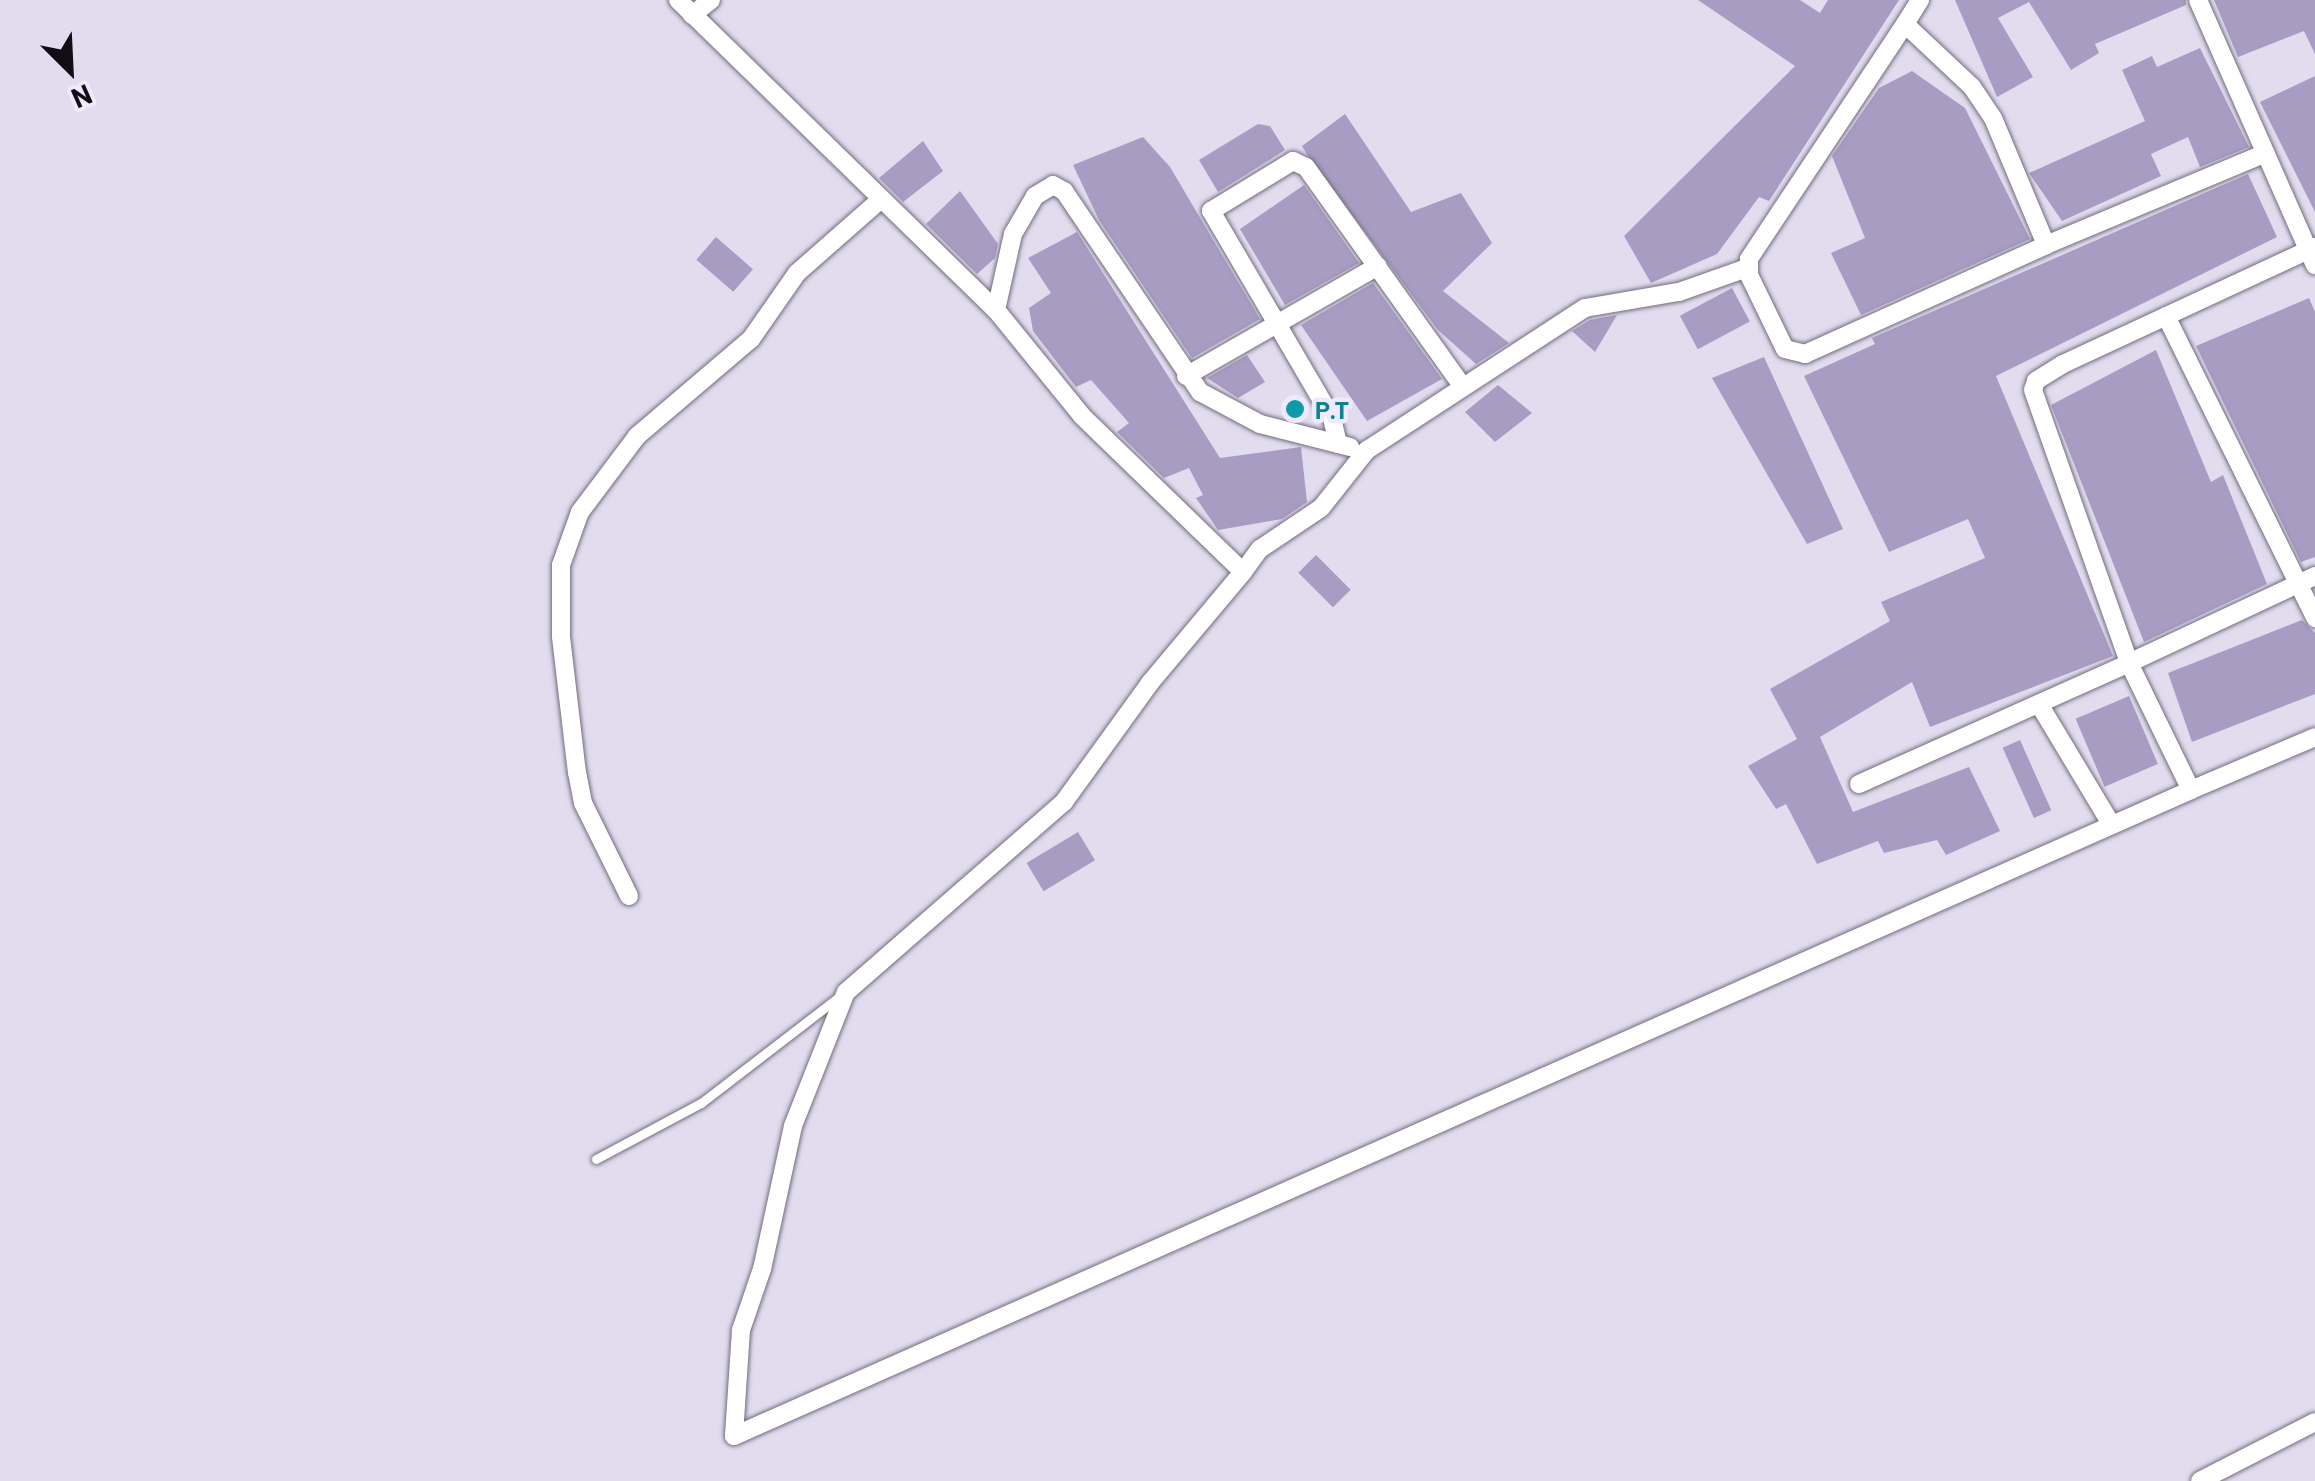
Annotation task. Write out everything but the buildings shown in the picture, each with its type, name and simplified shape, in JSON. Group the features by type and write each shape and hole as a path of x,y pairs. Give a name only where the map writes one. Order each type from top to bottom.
{"street":[{"path":"678,0 879,201 996,310 1082,416 1243,572"},
{"path":"692,15 711,0"},
{"path":"1920,0 1747,268 1679,292 1596,303 1367,450 1321,508 1260,549 1150,683 1064,802 846,992 793,1126 762,1269 741,1330 734,1436 2315,737"},
{"path":"2191,790 2129,663 2033,390 2044,373 2313,254 2198,0"},
{"path":"1906,24 1972,87 1993,118 2046,245"},
{"path":"1747,268 1786,349 1796,356 2266,152"},
{"path":"1338,444 1332,418 1211,211 1294,161 1306,167 1464,388"},
{"path":"996,310 1014,234 1035,196 1053,185 1077,210 1186,376 1210,400 1260,424 1367,450"},
{"path":"629,896 583,803 577,773 561,636 567,548 580,512 637,436 750,340 797,273 879,201"},
{"path":"1186,376 1378,266"},
{"path":"2166,316 2306,580 2315,618"},
{"path":"1859,784 2306,580"},
{"path":"2039,704 2111,824"},
{"path":"2200,1481 2315,1422"}],"lane":[{"path":"596,1159 701,1102 846,992"}],"place":[{"name":"P.T","path":"1295,409"}]}
